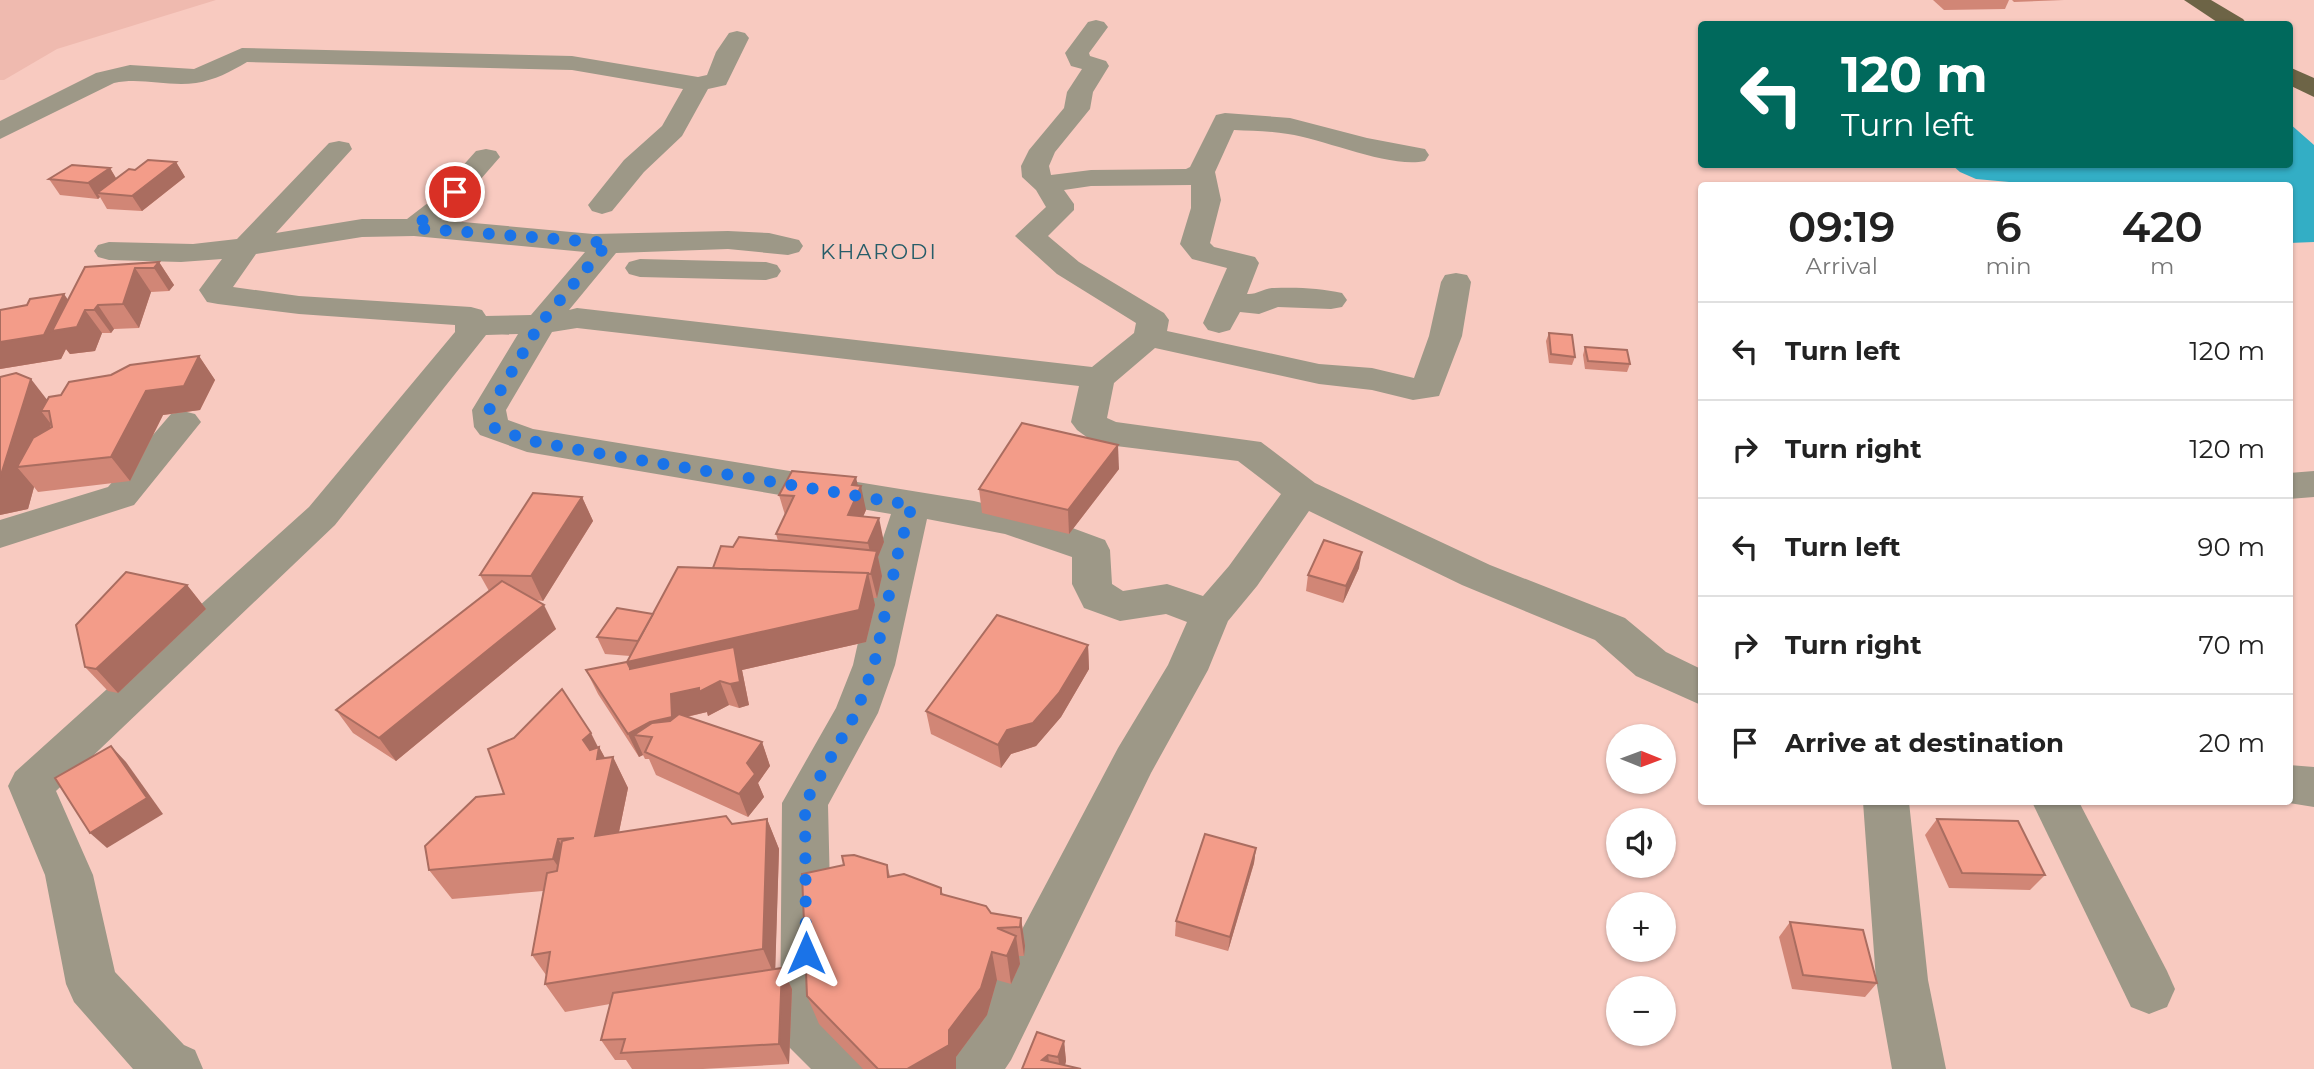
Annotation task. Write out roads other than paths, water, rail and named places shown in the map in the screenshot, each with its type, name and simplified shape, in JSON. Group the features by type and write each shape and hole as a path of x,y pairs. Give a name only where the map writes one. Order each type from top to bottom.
{"main road":[{"path":"2171,0 2205,21"},
{"path":"2195,0 2230,21"},
{"path":"2293,60 2314,73"},
{"path":"2293,76 2314,89"}],"street":[{"path":"1096,27 1077,53 1080,61 1097,66 1080,92 1077,109 1042,150 1035,166 1036,177 1046,184 1060,204 1060,211 1030,236 1068,268 1153,320 1149,337 1099,378 1092,398 1089,422 1101,430 1248,450 1302,492 1476,575 1610,629 1651,664 1698,687"},
{"path":"0,131 105,78 130,72 194,76 214,71 242,55 572,64 698,84 717,80 727,52 737,38"},
{"path":"602,205 634,166 673,130 698,84"},
{"path":"1046,184 1091,178 1190,177 1201,172 1225,121 1290,126 1365,146 1415,155"},
{"path":"176,1069 167,1066 92,984 69,875 15,790 322,516 471,333 471,317 299,305 218,295 215,290 248,245 340,149"},
{"path":"414,228 443,205 486,157"},
{"path":"1201,172 1209,190 1195,244 1203,253 1244,262 1229,301 1203,349"},
{"path":"109,251 205,252 348,230 414,228 598,255 766,271"},
{"path":"788,246 750,241 598,255 540,324 489,410 492,427 540,443 1000,521 1073,541 1091,550 1092,584 1098,597 1120,606 1167,599 1211,614"},
{"path":"1149,337 1319,374 1372,380 1413,389 1427,388 1451,312 1456,282"},
{"path":"1229,301 1259,305 1272,297 1331,300"},
{"path":"471,326 540,324 577,318 1099,378"},
{"path":"0,534 121,496 183,422"},
{"path":"2293,486 2314,484"},
{"path":"972,1069 992,1041 1134,761 1187,670 1211,614 1243,576 1302,492"},
{"path":"849,1069 807,1028 805,803 856,713 874,665 898,553 912,505"},
{"path":"2293,785 2314,787"},
{"path":"1886,805 1902,980 1919,1069"},
{"path":"2057,805 2149,989"}],"water":[{"path":"2293,127 2314,145 2314,242 2293,243 2293,182 2010,182 1976,179 1955,168 2293,168"}],"district":[{"name":"KHARODI","path":"879,252"}]}
